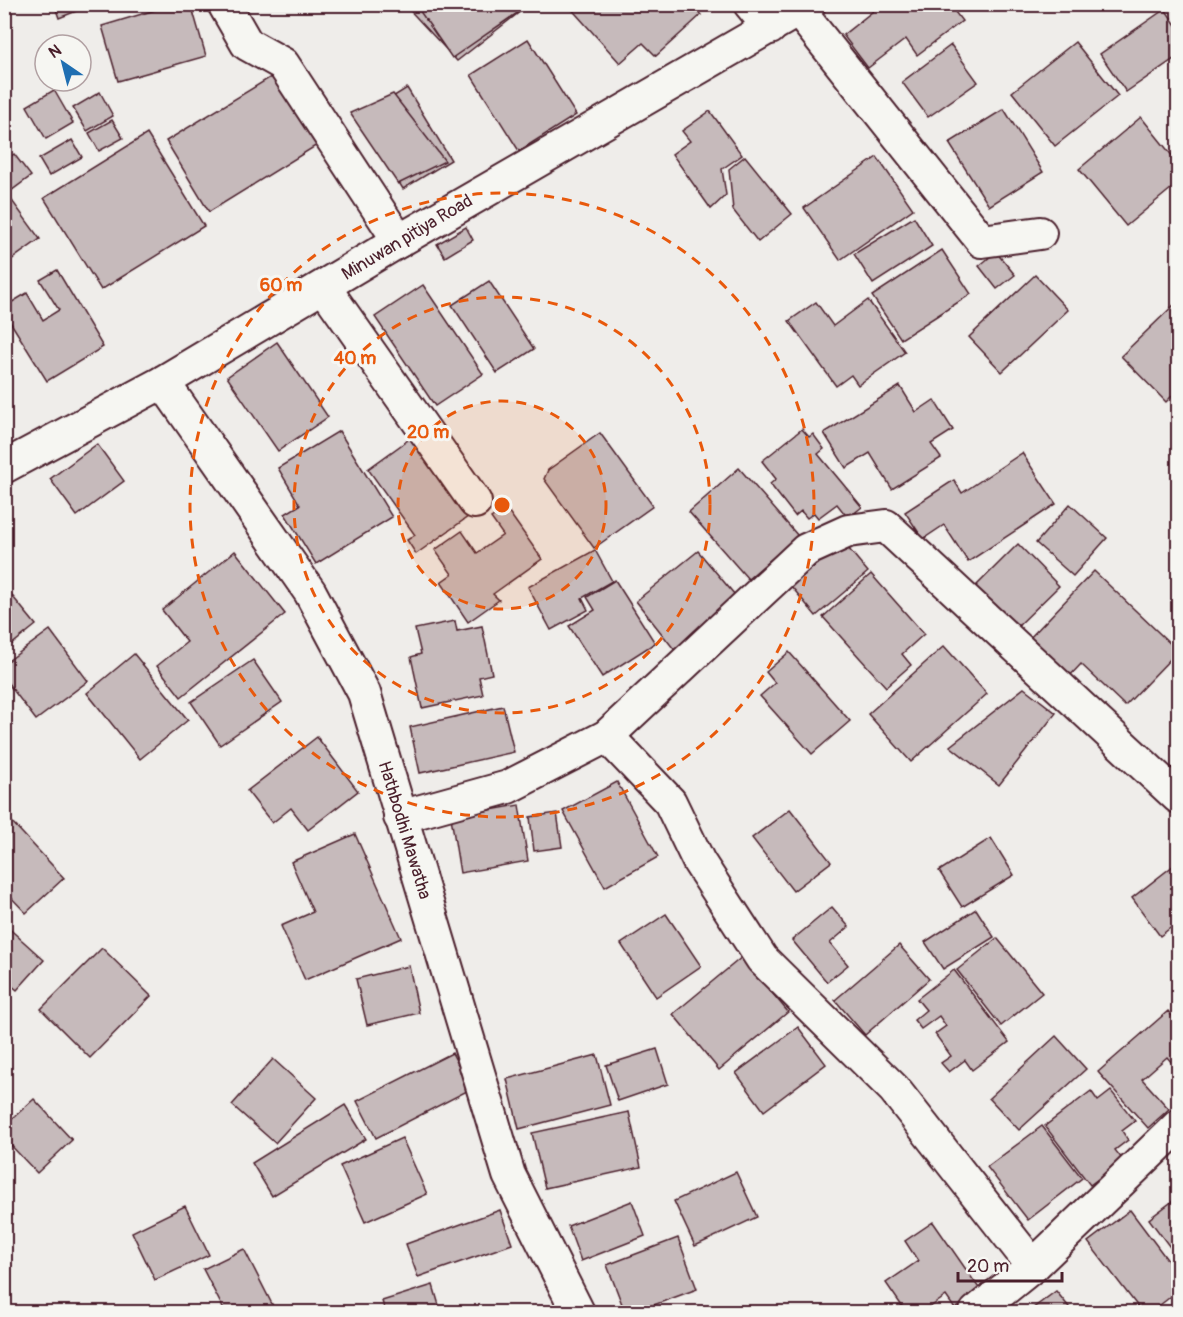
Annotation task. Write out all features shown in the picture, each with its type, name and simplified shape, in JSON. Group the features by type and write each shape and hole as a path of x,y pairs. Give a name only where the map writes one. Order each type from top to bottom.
{"street":[{"path":"224,4 247,44 284,64 399,241"},
{"path":"804,8 982,241 1040,233"},
{"name":"Minuwan pitiya Road","path":"4,467 163,382 324,287 760,16 804,8"},
{"path":"324,287 475,502"},
{"name":"Hathbodhi Mawatha","path":"163,382 310,592 364,693 509,1175 578,1312"},
{"path":"400,817 508,787 607,736 806,550 848,531 886,526 1179,797"},
{"path":"607,736 670,802 699,862 762,959 894,1089 1033,1266"},
{"path":"976,1312 1033,1266 1179,1126"}],"building":[{"path":"54,4 94,4 59,18"},
{"path":"175,4 191,4 206,56 118,81 102,26"},
{"path":"404,4 530,4 457,61"},
{"path":"415,4 530,4 452,58"},
{"path":"567,4 691,4 701,15 656,56 643,43 620,63"},
{"path":"882,4 949,4 962,21 917,55 906,39 868,68 843,35"},
{"path":"1165,9 1178,28 1178,56 1126,92 1100,54"},
{"path":"528,39 576,115 519,151 471,75"},
{"path":"1075,42 1118,96 1055,146 1012,92"},
{"path":"951,45 978,82 928,117 902,82"},
{"path":"279,72 322,142 209,212 166,141"},
{"path":"407,88 451,160 403,189 359,118"},
{"path":"100,92 113,116 87,131 73,108"},
{"path":"49,93 56,93 73,123 46,139 27,106"},
{"path":"393,94 445,161 398,184 350,113"},
{"path":"1004,109 1043,172 989,206 949,143"},
{"path":"710,111 742,155 722,169 726,195 711,209 672,154 690,141 682,131"},
{"path":"1141,117 1178,163 1178,183 1126,226 1079,169"},
{"path":"112,120 123,138 99,151 89,133"},
{"path":"147,134 204,226 101,290 44,198"},
{"path":"72,140 82,157 49,176 39,159"},
{"path":"14,154 31,176 7,194 40,239 4,265 4,161"},
{"path":"745,156 792,214 758,242 733,210 729,169"},
{"path":"877,157 913,209 840,260 804,208"},
{"path":"914,217 932,246 873,284 854,254"},
{"path":"466,227 473,240 445,257 437,244"},
{"path":"942,250 971,294 901,339 872,296"},
{"path":"996,252 1015,275 997,289 979,266"},
{"path":"57,270 103,347 47,381 4,312 4,307 27,293 43,320 59,310 40,280"},
{"path":"1035,275 1068,310 1002,372 969,337"},
{"path":"489,281 534,349 497,373 452,305"},
{"path":"423,285 483,374 435,406 375,317"},
{"path":"868,300 905,352 858,385 851,375 836,386 789,321 816,302 833,326"},
{"path":"1178,301 1178,390 1166,402 1121,356"},
{"path":"277,342 328,417 278,451 227,377"},
{"path":"900,386 916,412 934,400 953,430 931,444 941,458 892,489 870,453 846,468 824,433"},
{"path":"802,429 809,437 813,434 824,449 818,454 862,507 848,518 837,504 818,518 814,513 807,518 801,511 795,516 770,484 776,479 762,461"},
{"path":"339,431 392,517 316,564 285,514 300,505 278,468"},
{"path":"600,433 653,506 594,548 544,479 548,470"},
{"path":"415,435 472,514 416,554 407,540 415,535 368,469"},
{"path":"97,444 124,481 77,516 50,479"},
{"path":"1022,453 1056,504 968,562 944,525 923,539 905,512 954,480 962,493"},
{"path":"739,468 798,536 748,579 689,512"},
{"path":"1070,504 1107,538 1073,576 1036,543"},
{"path":"506,508 542,559 493,594 499,600 468,622 441,582 452,574 435,550 462,531 477,553 503,535 491,518"},
{"path":"843,542 868,572 816,616 791,586"},
{"path":"1018,544 1059,586 1015,629 974,588"},
{"path":"595,550 612,581 582,598 588,610 551,630 528,587"},
{"path":"235,551 285,614 181,697 157,666 187,642 162,610"},
{"path":"698,551 740,601 677,653 636,601"},
{"path":"1094,571 1178,651 1125,706 1081,664 1067,679 1027,641"},
{"path":"871,574 924,634 902,654 911,665 886,687 823,617"},
{"path":"615,580 655,643 602,677 569,626 595,610 587,597"},
{"path":"4,586 36,625 6,649 4,648"},
{"path":"455,621 457,631 482,626 492,674 479,677 483,695 422,708 411,657 421,654 415,629"},
{"path":"50,630 88,681 36,720 4,678 4,664"},
{"path":"944,646 987,694 911,762 868,714"},
{"path":"789,652 850,721 812,754 760,696 775,683 766,672"},
{"path":"134,654 188,720 140,759 87,693"},
{"path":"253,660 282,702 220,745 191,702"},
{"path":"1024,688 1056,713 999,785 950,746"},
{"path":"503,706 514,752 420,773 410,727"},
{"path":"317,737 358,791 308,830 291,808 272,823 247,791"},
{"path":"617,782 658,857 605,887 563,811"},
{"path":"519,805 528,861 460,873 451,817"},
{"path":"790,809 831,862 793,891 752,838"},
{"path":"557,813 562,847 534,851 530,817"},
{"path":"11,821 64,878 26,913 4,890 4,826"},
{"path":"355,834 401,938 305,980 281,926 313,912 291,862"},
{"path":"991,838 1014,875 962,907 939,871"},
{"path":"1178,862 1178,922 1160,936 1132,898"},
{"path":"832,907 849,927 830,943 848,965 827,982 792,940"},
{"path":"976,909 994,937 943,969 925,942"},
{"path":"666,914 701,966 656,997 621,944"},
{"path":"4,924 44,960 17,990 4,979"},
{"path":"997,938 1042,993 1001,1026 957,970"},
{"path":"899,945 929,979 865,1035 835,1000"},
{"path":"102,948 151,996 90,1058 41,1009"},
{"path":"742,957 788,1012 719,1070 673,1014"},
{"path":"409,966 419,1013 367,1025 356,979"},
{"path":"954,970 1009,1042 972,1070 965,1060 949,1072 941,1063 951,1056 935,1034 946,1026 939,1016 921,1029 914,1020 926,1010 917,999"},
{"path":"1168,1011 1178,1023 1178,1070 1167,1057 1142,1079 1169,1109 1148,1128 1098,1072"},
{"path":"798,1027 826,1064 764,1111 736,1073"},
{"path":"1056,1036 1086,1069 1019,1130 989,1098"},
{"path":"657,1049 668,1084 618,1101 606,1065"},
{"path":"452,1053 471,1089 376,1138 357,1101"},
{"path":"597,1055 610,1105 519,1129 507,1079"},
{"path":"273,1059 316,1098 275,1143 232,1105"},
{"path":"1091,1091 1098,1101 1111,1091 1135,1121 1122,1131 1128,1140 1115,1150 1123,1160 1090,1185 1045,1126"},
{"path":"34,1099 72,1140 37,1173 4,1138 4,1126"},
{"path":"345,1105 366,1139 272,1196 252,1163"},
{"path":"629,1112 641,1167 545,1188 532,1133"},
{"path":"1042,1126 1082,1178 1028,1220 987,1167"},
{"path":"402,1138 427,1194 365,1222 340,1166"},
{"path":"736,1172 757,1217 695,1246 674,1201"},
{"path":"1178,1197 1178,1258 1149,1219"},
{"path":"632,1201 645,1236 581,1261 568,1226"},
{"path":"185,1206 209,1255 155,1280 132,1232"},
{"path":"500,1210 512,1244 418,1277 406,1244"},
{"path":"1130,1210 1178,1274 1178,1291 1151,1312 1142,1312 1088,1242"},
{"path":"933,1222 981,1291 955,1309 946,1296 923,1312 906,1312 886,1283 918,1261 905,1241"},
{"path":"678,1238 697,1289 635,1312 625,1312 607,1265"},
{"path":"244,1249 276,1312 225,1312 203,1269"},
{"path":"433,1285 441,1312 385,1312 382,1301"},
{"path":"1056,1291 1073,1312 1028,1312"}]}
